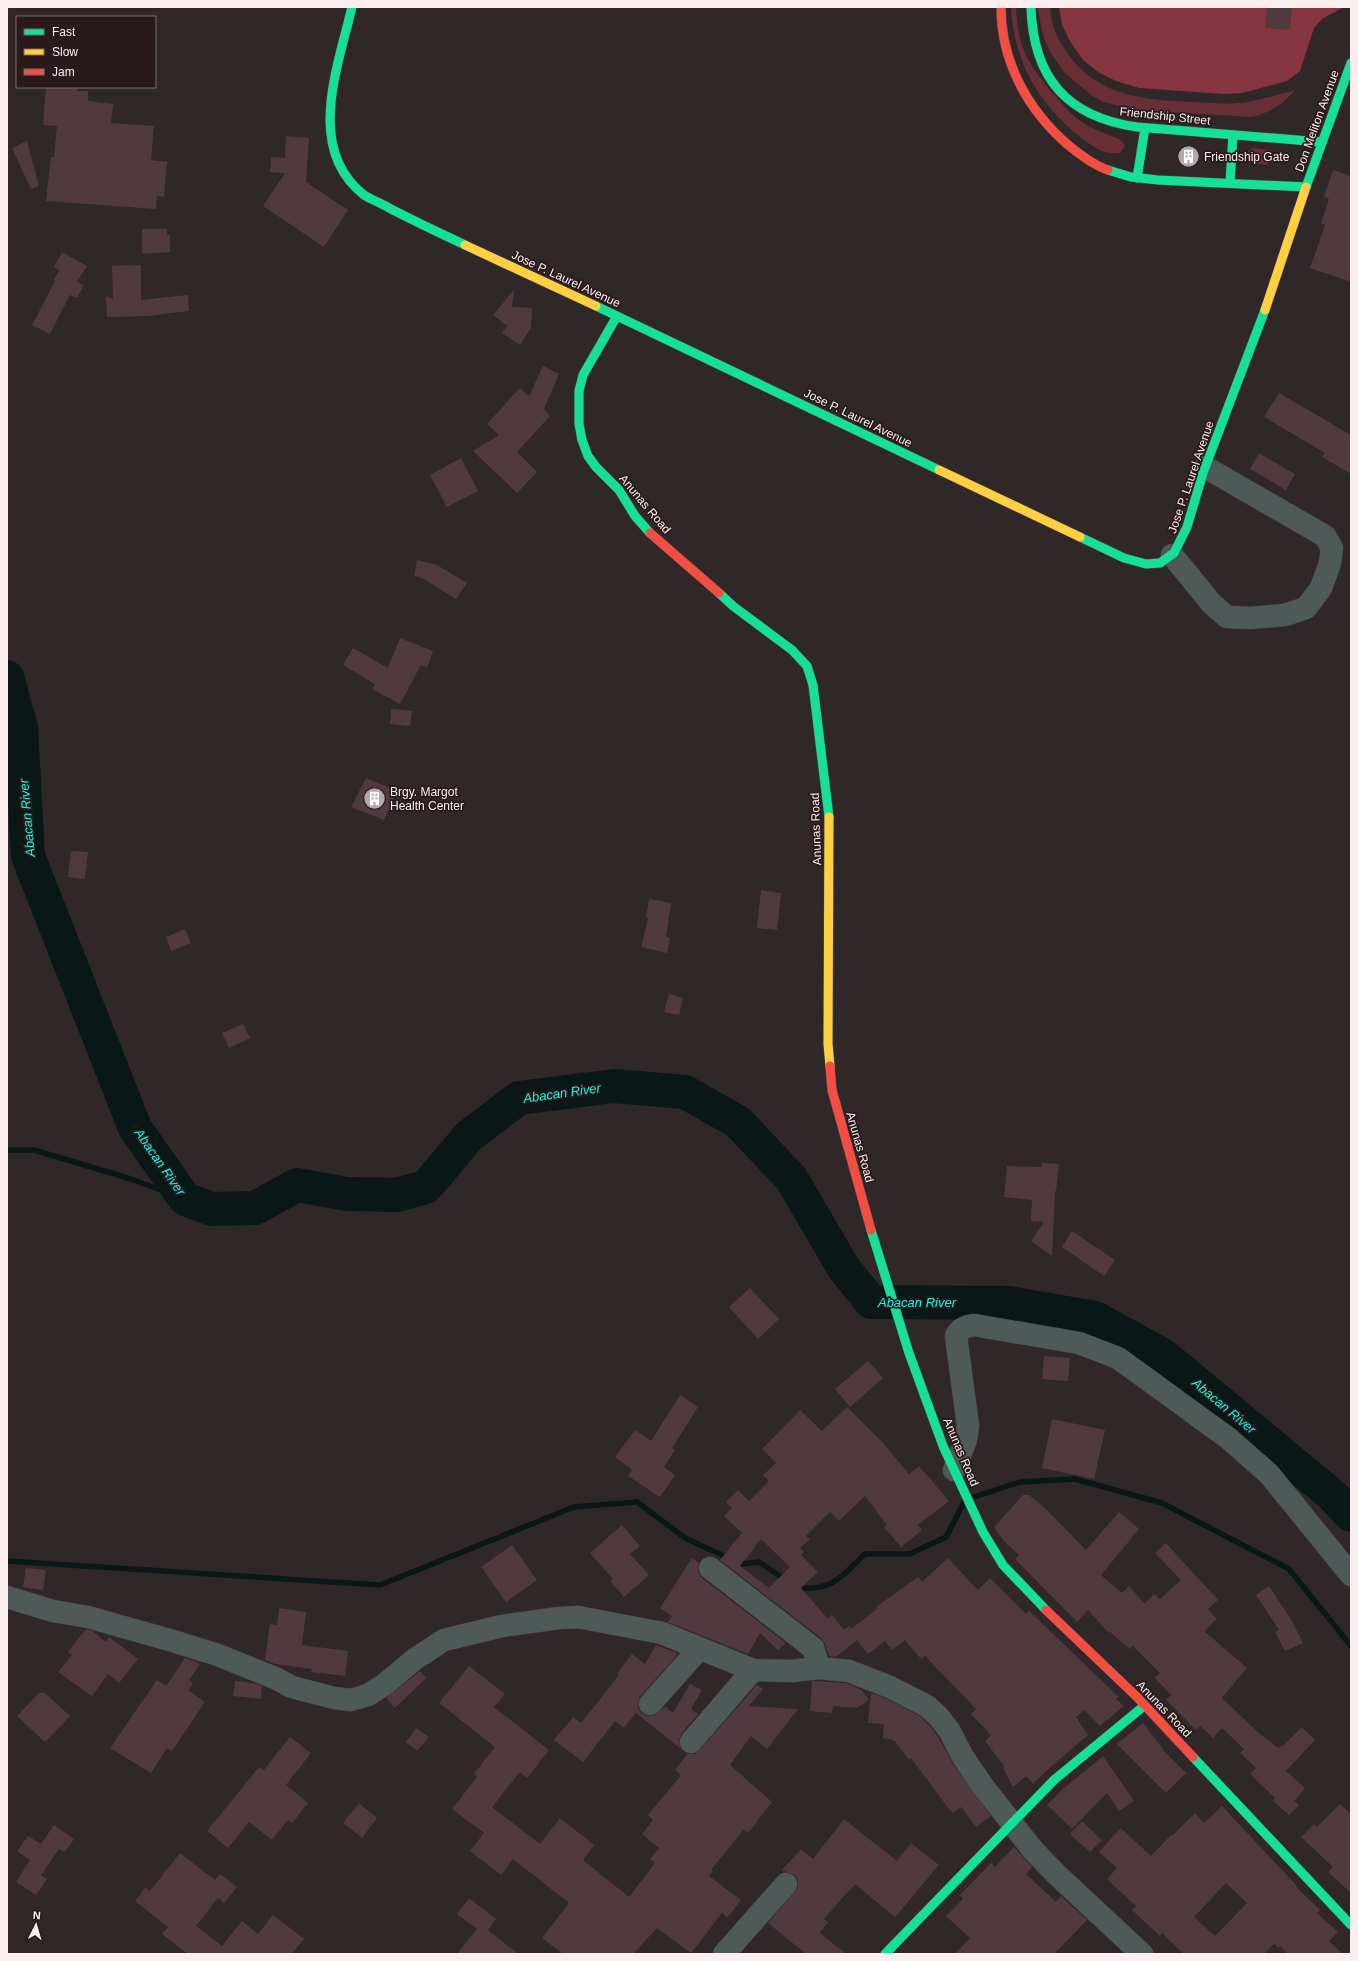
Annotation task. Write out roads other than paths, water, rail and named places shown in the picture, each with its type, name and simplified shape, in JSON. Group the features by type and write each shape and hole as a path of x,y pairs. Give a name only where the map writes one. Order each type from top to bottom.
{"street":[{"name":"Jose P. Laurel Avenue","path":"352,7 334,85 330,108 330,128 333,150 339,167 352,183 365,195 407,218 617,316 1110,552 1142,563 1159,563 1172,555 1179,547 1185,535 1205,467 1294,228 1306,187"},
{"path":"1001,7 1002,34 1007,57 1020,87 1035,109 1082,156 1105,169 1137,178 1306,187"},
{"name":"Friendship Street","path":"1031,7 1030,25 1034,46 1042,66 1054,84 1071,101 1088,113 1111,122 1145,128 1321,142"},
{"name":"Don Meliton Avenue","path":"1306,187 1321,142 1351,63"},
{"path":"1137,178 1145,128"},
{"path":"1230,183 1233,135"},
{"name":"Anunas Road","path":"617,316 583,375 579,391 579,424 582,440 588,456 596,467 619,490 635,516 653,536 674,555 700,575 733,606 792,650 807,666 813,685 826,778 830,835 828,979 829,1066 838,1114 874,1240 909,1352 943,1446 991,1547 1003,1565 1036,1600 1137,1697 1351,1925"},
{"path":"1172,555 1212,604 1227,617 1250,618 1285,615 1306,608 1321,588 1330,563 1332,548 1325,536 1205,467"},
{"path":"956,1474 966,1440 968,1426 956,1336 958,1332 962,1328 974,1325 1079,1343 1118,1358 1228,1438 1269,1474 1351,1575"},
{"path":"710,1568 813,1648 819,1668"},
{"path":"7,1597 53,1611 88,1617 173,1641 218,1655 276,1678 292,1687 334,1698 351,1700 368,1695 385,1684 415,1659 444,1640 502,1626 544,1619 578,1617 662,1633 753,1670 791,1672 819,1668 849,1671 867,1677 927,1706 938,1716 949,1730 963,1757 982,1786 1033,1850 1056,1874 1142,1954"},
{"path":"650,1704 700,1648"},
{"path":"691,1742 753,1670"},
{"path":"885,1954 1012,1823 1075,1761 1099,1744 1144,1706"},
{"path":"727,1953 786,1884"}],"waterway":[{"name":"Abacan River","path":"7,677 21,727 28,856 135,1128 185,1199 212,1209 255,1208 297,1185 347,1194 396,1195 426,1187 469,1136 519,1098 614,1086 685,1092 738,1122 791,1178 843,1267 871,1302 1009,1303 1095,1318 1164,1356 1332,1495 1351,1515"},
{"path":"7,1150 34,1150 128,1178 185,1199"},
{"path":"971,1498 1020,1482 1075,1479 1162,1503 1289,1569 1351,1646"},
{"path":"7,1561 380,1585 574,1507 637,1502 685,1538 742,1564 759,1562 786,1580"},
{"path":"796,1586 810,1588 821,1587 831,1583 843,1575 865,1554 910,1554 946,1537 963,1504"}],"place":[{"name":"Friendship Gate","path":"1189,157"},
{"name":"Brgy. Margot Health Center","path":"375,799"}]}
